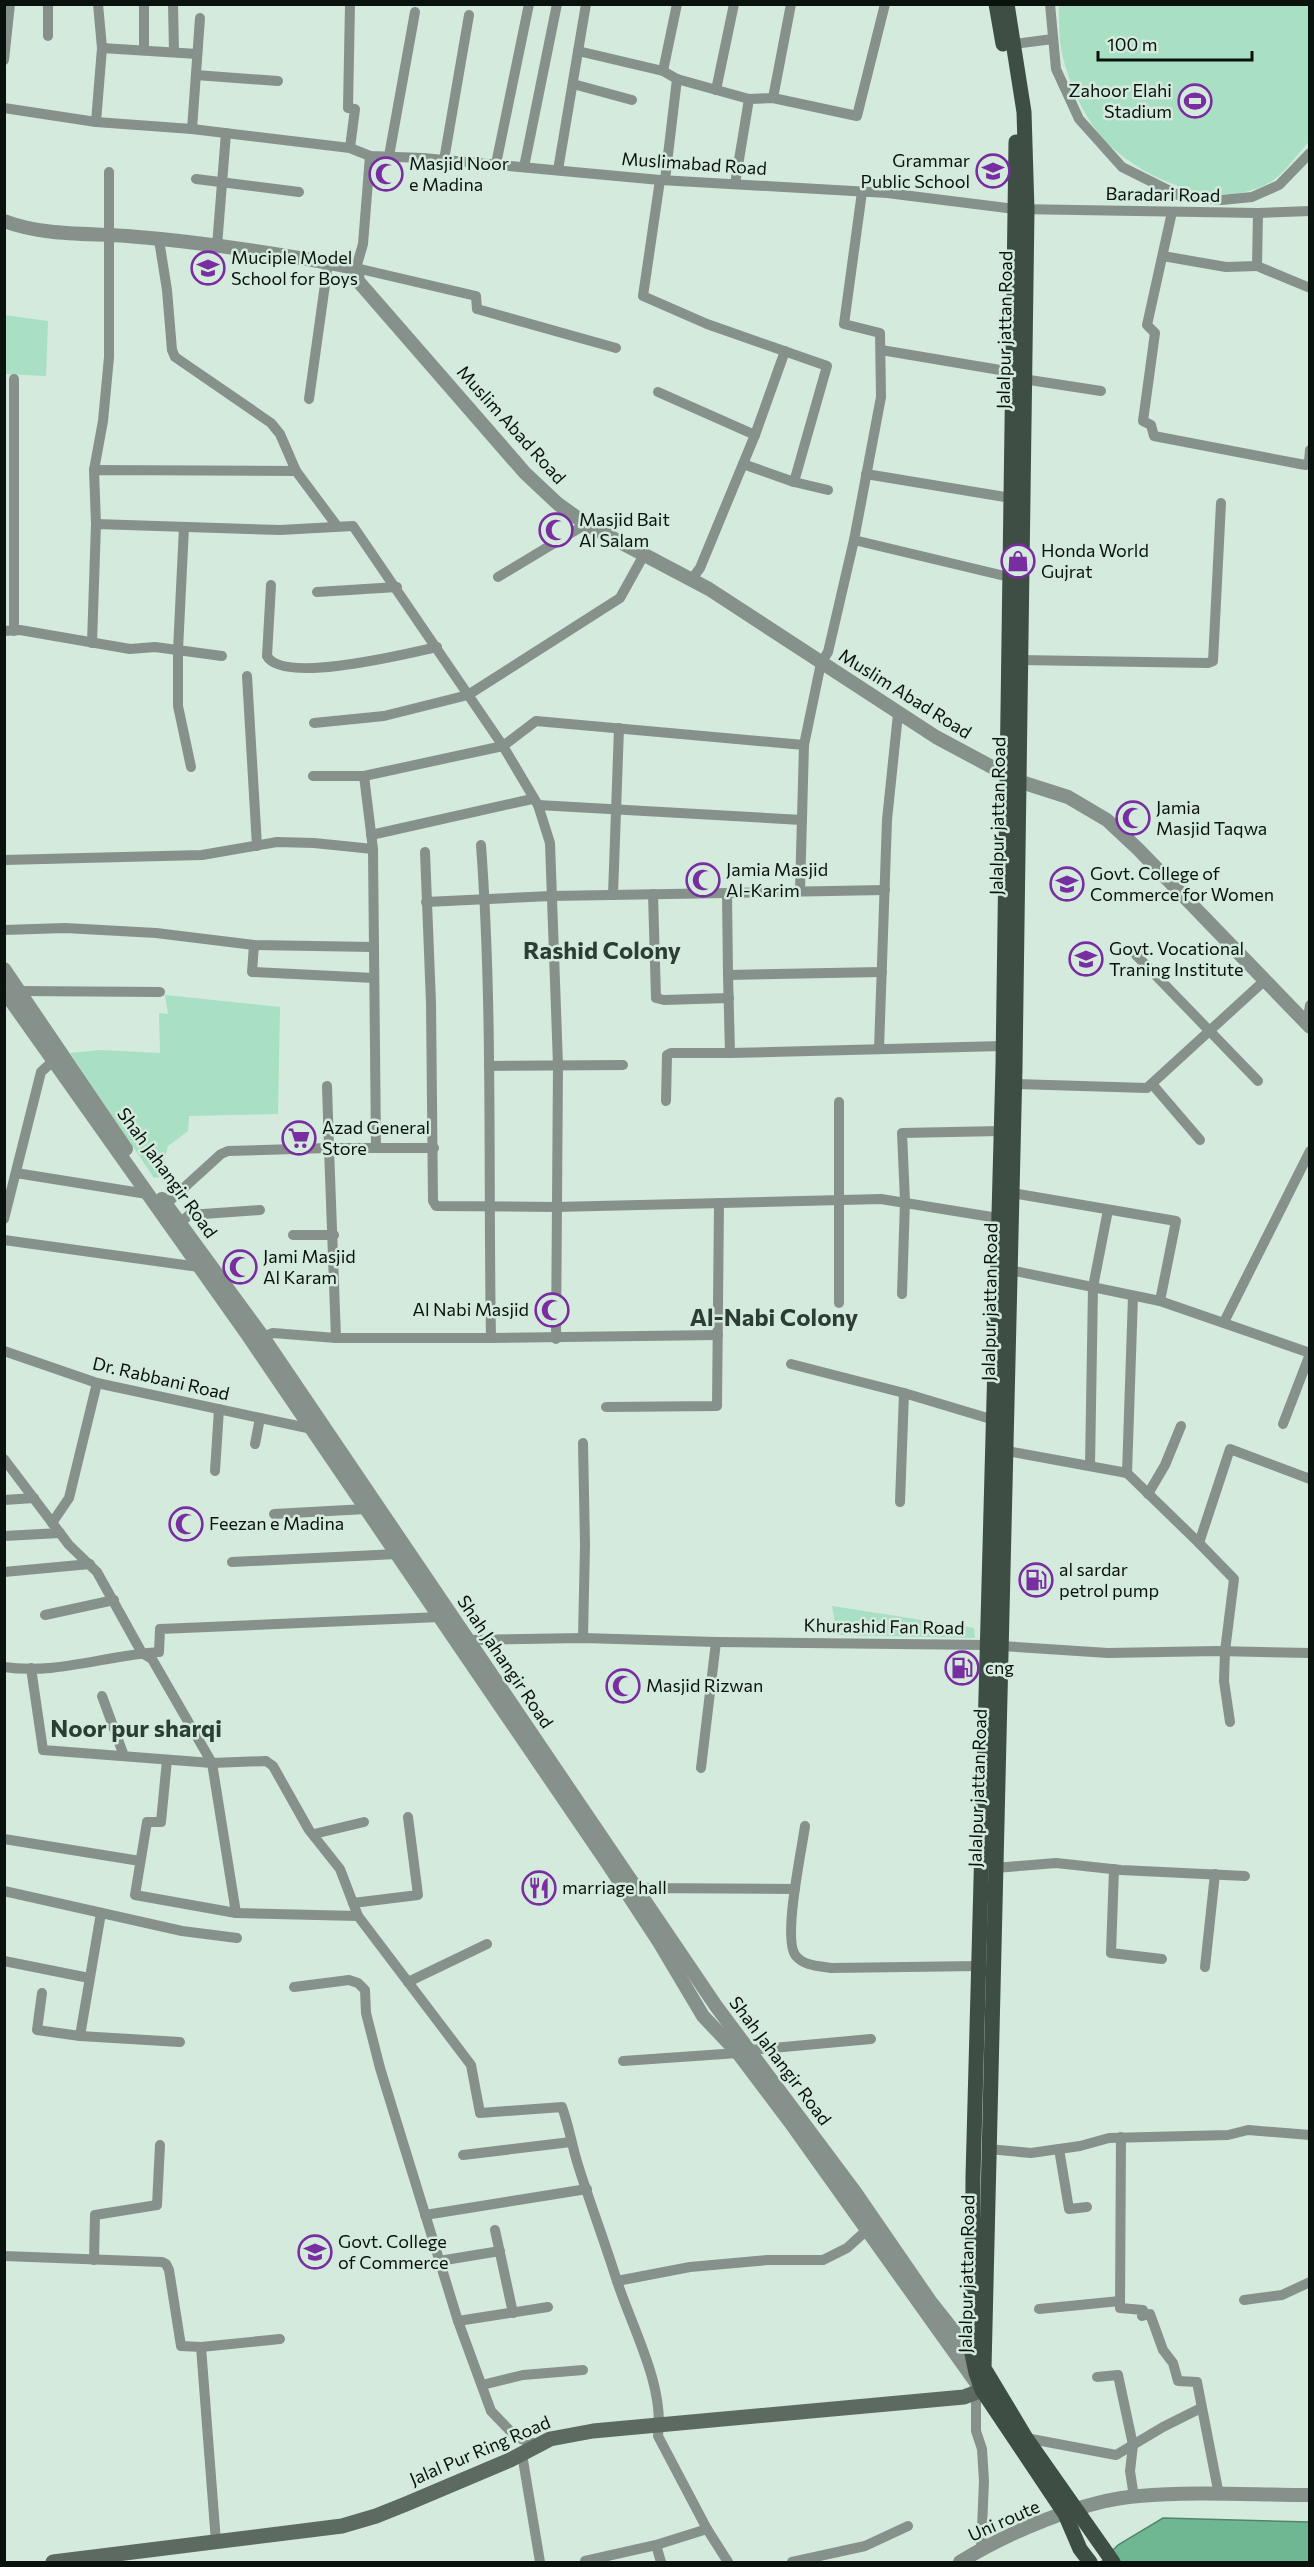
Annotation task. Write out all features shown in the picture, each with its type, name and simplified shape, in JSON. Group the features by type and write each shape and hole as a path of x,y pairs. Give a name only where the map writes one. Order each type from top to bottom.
{"main road":[{"name":"Jalalpur jattan Road","path":"996,4 1014,114 1021,210"},
{"name":"Jalalpur jattan Road","path":"1007,4 1024,112 1017,441 1020,660 1012,778 1003,1046 1015,1084 1011,1193 1004,1249 994,1420 997,1550 979,1966 988,2149 983,2383 1026,2438 1071,2512 1080,2549 1090,2562"},
{"name":"Jalalpur jattan Road","path":"997,1550 1007,1451 1010,1270 998,1218 1001,1131 1009,1066 1012,778 1009,577 1011,498 1017,441"},
{"name":"Jalalpur jattan Road","path":"994,1645 995,1868 983,2043 972,2355 983,2383 1071,2512 1109,2557"},
{"name":"Jalal Pur Ring Road","path":"53,2562 342,2526 376,2516 522,2454 550,2439 593,2430 964,2397 983,2383"}],"street":[{"path":"4,60 10,4"},
{"path":"48,4 48,36"},
{"path":"96,122 102,48 98,4"},
{"path":"144,4 144,50"},
{"path":"173,4 174,52"},
{"path":"350,4 348,108 356,109 350,148"},
{"path":"496,164 529,4"},
{"path":"524,167 557,4"},
{"path":"663,71 677,4"},
{"path":"716,90 734,4"},
{"path":"773,98 791,4"},
{"path":"578,51 663,71 677,79 749,99 773,98 856,116 884,16 885,4"},
{"path":"1050,4 1056,69 1079,119 1122,167 1178,195 1222,200 1252,197 1279,185 1310,153"},
{"path":"558,170 578,51 583,5"},
{"path":"389,156 415,12"},
{"path":"444,160 469,15"},
{"path":"192,129 200,18"},
{"path":"1014,44 1053,39"},
{"path":"102,48 197,54"},
{"path":"196,75 278,81"},
{"path":"677,79 643,296 707,324 827,366 795,482"},
{"path":"573,84 632,100"},
{"path":"735,184 749,99"},
{"path":"4,108 96,122 192,129 350,148 370,156 363,244 356,268"},
{"path":"217,246 226,133"},
{"name":"Muslimabad Road","path":"370,156 496,164 662,180 862,192 1021,210"},
{"path":"92,643 96,524 94,470 104,421 110,357 109,172"},
{"path":"196,179 299,192"},
{"path":"800,891 804,746 821,663 828,652 854,540 881,397 880,333 844,324 862,192"},
{"name":"Baradari Road","path":"1021,210 1257,213 1310,211"},
{"path":"1172,212 1148,325 1155,333 1143,421 1151,425 1152,434 1306,465 1309,462 1310,450"},
{"path":"1257,213 1257,266"},
{"path":"4,221 51,232 217,246 356,268 476,296 477,309 616,348"},
{"path":"159,240 167,290 172,350 175,357 270,423 280,434 296,471 337,526"},
{"path":"1162,256 1226,267 1257,266 1310,288"},
{"path":"309,399 328,263"},
{"name":"Muslim Abad Road","path":"356,268 358,281 525,473 558,504 586,524 692,579 898,714 1012,778 1068,797 1107,820 1308,1025"},
{"path":"880,350 1101,392"},
{"path":"692,579 700,568 755,435 785,351"},
{"path":"14,379 9,631 130,649 155,646 222,656"},
{"path":"657,392 755,435"},
{"path":"743,464 795,482 828,490"},
{"path":"94,470 296,471"},
{"path":"866,474 1011,498"},
{"path":"1020,660 1208,663 1213,661 1221,503"},
{"path":"96,524 280,530 353,526 397,586 503,746 535,802 550,843 558,1065 556,1339"},
{"path":"498,577 586,524"},
{"path":"184,527 178,650 178,706 191,767"},
{"path":"854,540 1009,577"},
{"path":"314,723 384,716 468,695 620,598 645,554"},
{"path":"271,585 267,656 270,661 277,664 307,668 364,664 437,647"},
{"path":"317,592 397,586"},
{"path":"247,676 257,846"},
{"path":"879,1049 887,820 898,714"},
{"path":"313,776 364,776 503,746 536,720 804,746"},
{"path":"613,895 619,728"},
{"path":"364,776 372,849 376,1148"},
{"path":"371,835 535,802 616,810 802,820"},
{"path":"4,860 202,855 277,842 372,849"},
{"path":"481,845 485,899 489,1066 490,1338"},
{"path":"425,852 431,1002 433,1201 436,1206 556,1208 881,1199 905,1201 998,1218"},
{"path":"426,902 551,896 885,890"},
{"path":"727,893 730,1053"},
{"path":"652,894 656,998 664,1000 729,998"},
{"path":"4,930 65,928 156,933 254,945 373,946"},
{"path":"254,945 252,972 374,978"},
{"path":"1136,955 1257,1081"},
{"name":"Shah Jahangir Road","path":"4,969 133,1159 262,1337 465,1644"},
{"path":"728,975 882,972"},
{"path":"1015,1084 1147,1088 1264,981"},
{"name":"Shah Jahangir Road","path":"4,991 312,1429 440,1617 465,1644"},
{"path":"20,992 160,992"},
{"path":"1308,1025 1310,1005"},
{"path":"666,1101 667,1055 671,1053 1003,1046"},
{"path":"4,1219 41,1072 53,1061"},
{"path":"489,1066 623,1065"},
{"path":"1152,1084 1200,1140"},
{"path":"327,1086 336,1338"},
{"path":"839,1102 839,1303"},
{"path":"902,1294 905,1201 902,1133 1001,1131"},
{"path":"166,1204 221,1154 228,1151 434,1148"},
{"path":"1224,1322 1310,1151"},
{"path":"16,1173 147,1194"},
{"path":"1011,1193 1176,1221 1160,1301"},
{"path":"606,1407 717,1406 719,1203"},
{"path":"180,1223 189,1215 260,1210"},
{"path":"1090,1466 1093,1287 1108,1210"},
{"path":"293,1235 334,1235"},
{"path":"4,1240 199,1267"},
{"path":"1010,1270 1160,1301 1310,1354 1283,1424"},
{"path":"1127,1473 1133,1296"},
{"path":"262,1337 273,1333 336,1338 556,1339 718,1335"},
{"name":"Dr. Rabbani Road","path":"4,1351 97,1383 312,1429"},
{"path":"792,1364 904,1393 994,1420"},
{"path":"52,1523 69,1498 97,1383"},
{"path":"900,1502 904,1393"},
{"path":"215,1472 219,1409"},
{"path":"255,1444 260,1418"},
{"path":"1148,1494 1166,1465 1181,1426"},
{"path":"583,1443 585,1545 583,1638"},
{"path":"1199,1543 1230,1449 1310,1479"},
{"path":"1007,1451 1127,1473 1234,1579 1225,1651 1224,1681 1230,1722"},
{"path":"4,1460 69,1545 90,1564 114,1600 142,1653 152,1659 212,1763 236,1913"},
{"path":"4,1500 34,1498"},
{"path":"274,1514 366,1509"},
{"path":"4,1536 60,1533"},
{"path":"232,1562 397,1554"},
{"path":"4,1572 90,1564"},
{"path":"45,1615 114,1600"},
{"path":"4,1666 31,1668 62,1666 160,1651 160,1629 440,1617"},
{"name":"Khurashid Fan Road","path":"465,1644 583,1638 994,1645 1108,1653 1225,1651 1310,1653"},
{"path":"701,1768 716,1642"},
{"path":"465,1644 632,1891 703,2016 744,2051 921,2308 983,2383 976,2431 982,2449 984,2481 981,2551"},
{"path":"31,1668 43,1750 212,1763 266,1761 270,1763 309,1830 340,1869 358,1916 471,2066 480,2113 559,2106 563,2111 616,2281 640,2342 656,2397 660,2423 658,2436 707,2529 728,2562"},
{"path":"102,1696 124,1756"},
{"path":"167,1760 161,1822 147,1822 135,1895 236,1913 358,1916"},
{"path":"353,1903 418,1895 408,1817"},
{"path":"314,1834 364,1822"},
{"path":"805,1826 790,1941 794,1955 807,1964 831,1968 979,1966"},
{"path":"4,1839 140,1862"},
{"path":"995,1868 1056,1863 1114,1869 1245,1876"},
{"path":"1114,1869 1111,1953 1162,1959"},
{"path":"1205,1967 1215,1874"},
{"path":"632,1891 795,1889"},
{"path":"4,1891 182,1931 237,1938"},
{"path":"80,2036 101,1913"},
{"path":"408,1982 487,1944"},
{"path":"4,1961 89,1978"},
{"path":"294,1987 349,1980 365,1990 366,2013 380,2068 458,2321 491,2411 516,2437 538,2445"},
{"path":"42,1993 37,2030 80,2036 180,2042"},
{"path":"623,2061 871,2039"},
{"name":"Shah Jahangir Road","path":"744,2051 855,2192 930,2301 972,2355 983,2383"},
{"path":"988,2149 1031,2153 1121,2137 1218,2135 1248,2130 1310,2135"},
{"path":"1121,2137 1120,2308 1143,2310 1142,2316 1150,2314 1163,2350 1173,2363 1178,2381 1197,2382 1219,2495"},
{"path":"463,2156 571,2142"},
{"path":"94,2260 95,2215 157,2205 160,2145"},
{"path":"1059,2149 1069,2209 1087,2207"},
{"path":"425,2215 586,2189"},
{"path":"616,2281 690,2267 768,2260 823,2260 847,2248 868,2229"},
{"path":"495,2230 513,2313"},
{"path":"439,2261 500,2251"},
{"path":"4,2256 162,2262 166,2264 179,2344 201,2347 280,2339"},
{"path":"1244,2300 1282,2295 1310,2282"},
{"path":"1039,2309 1120,2301"},
{"path":"458,2321 548,2307"},
{"path":"201,2347 216,2542"},
{"path":"482,2385 523,2375 583,2370"},
{"path":"1097,2377 1118,2375 1133,2445 1130,2471 1134,2497"},
{"path":"1026,2438 1116,2455 1201,2408"},
{"path":"522,2454 540,2562"},
{"name":"Uni route","path":"960,2562 1071,2512 1100,2502 1134,2497 1310,2495"},
{"path":"792,2562 865,2546 908,2526"},
{"path":"585,2561 656,2545 707,2529"},
{"path":"656,2545 661,2562"}],"shaded area":[{"name":"Zahoor Elahi Stadium","path":"1059,5 1309,5 1310,140 1279,176 1269,183 1247,191 1225,194 1203,193 1181,187 1151,174 1107,143 1083,109 1070,81 1062,53"},
{"path":"4,315 48,321 46,376 5,374"},
{"path":"165,995 280,1007 278,1114 189,1116 188,1131 168,1146 160,1177 154,1178 70,1053 101,1050 160,1053 159,1013 168,1014"},
{"path":"832,1606 974,1628 975,1638 837,1635"},
{"path":"1163,2518 1309,2522 1309,2562 1101,2562 1118,2545"}],"place":[{"name":"Zahoor Elahi Stadium","path":"1195,101"},
{"name":"Grammar Public School","path":"993,171"},
{"name":"Masjid Noor e Madina","path":"386,174"},
{"name":"Muciple Model School for Boys","path":"208,268"},
{"name":"Masjid Bait Al Salam","path":"556,530"},
{"name":"Honda World Gujrat","path":"1018,561"},
{"name":"Jamia Masjid Taqwa","path":"1133,818"},
{"name":"Jamia Masjid Al-Karim","path":"703,880"},
{"name":"Govt. College of Commerce for Women","path":"1067,884"},
{"name":"Govt. Vocational Traning Institute","path":"1086,959"},
{"name":"Azad General Store","path":"299,1138"},
{"name":"Jami Masjid Al Karam","path":"240,1267"},
{"name":"Al Nabi Masjid","path":"552,1310"},
{"name":"Feezan e Madina","path":"186,1524"},
{"name":"al sardar petrol pump","path":"1036,1580"},
{"name":"cng","path":"962,1668"},
{"name":"Masjid Rizwan","path":"623,1686"},
{"name":"marriage hall","path":"539,1888"},
{"name":"Govt. College of Commerce","path":"315,2252"}],"district":[{"name":"Rashid Colony","path":"602,951"},
{"name":"Al-Nabi Colony","path":"774,1318"},
{"name":"Noor pur sharqi","path":"136,1729"}]}
